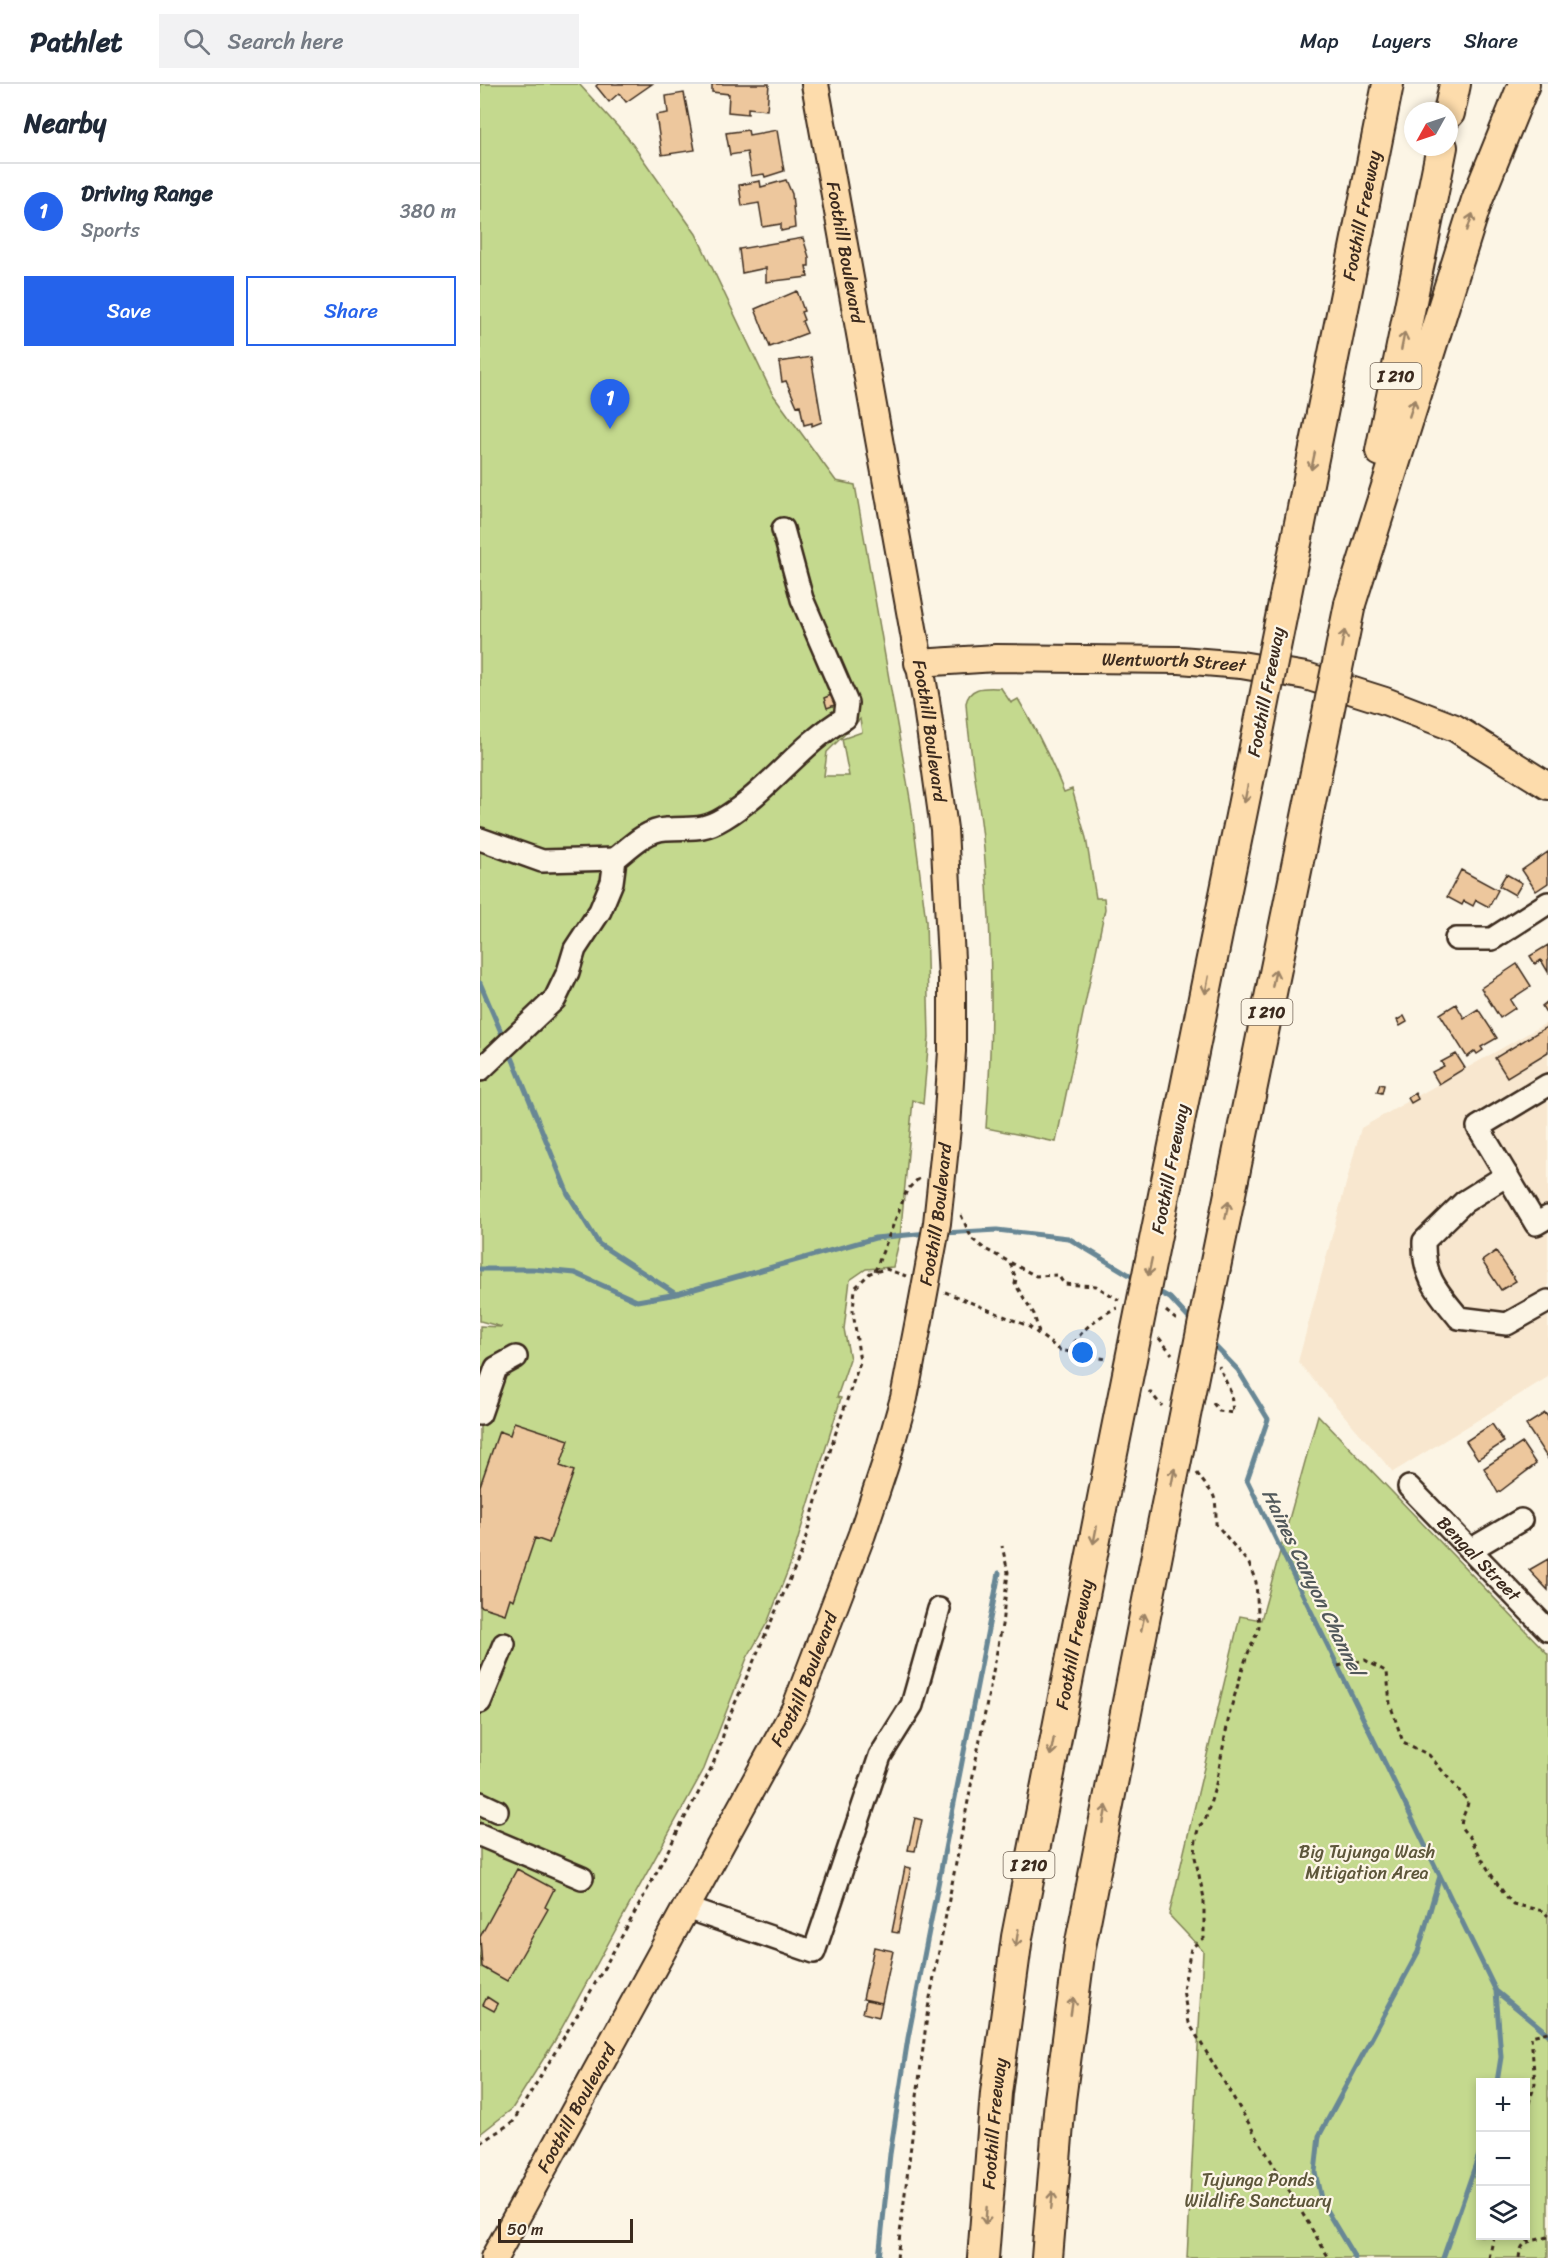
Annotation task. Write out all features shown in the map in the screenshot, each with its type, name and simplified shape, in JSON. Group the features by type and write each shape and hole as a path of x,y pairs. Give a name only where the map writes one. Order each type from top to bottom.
{"highway":[{"path":"1325,404 1366,84"},
{"name":"Foothill Freeway","path":"983,2258 996,2093 1017,1937 1107,1478 1388,84"},
{"path":"1451,102 1455,84"},
{"path":"1350,604 1478,200 1524,84"},
{"name":"I 210","path":"1047,2258 1060,2100 1080,1947 1161,1534 1440,156"}],"main road":[{"name":"Foothill Boulevard","path":"494,2258 795,1708 862,1534 885,1465 904,1398 937,1222 952,1051 949,905 944,829 918,663 815,84"},
{"name":"Wentworth Street","path":"918,663 996,658 1180,660 1241,664 1306,676 1385,701 1455,728 1548,786"}],"street":[{"path":"480,839 542,861 615,859 654,831 704,828 725,817 775,778 808,744 845,718 847,703 802,599 783,529"},
{"path":"480,1070 547,1009 563,985 575,949 600,911 612,882 615,859"},
{"path":"1456,939 1492,939 1548,903"},
{"path":"1548,1085 1478,1127 1536,1224 1548,1217"},
{"path":"1507,1175 1464,1202 1424,1240 1423,1262 1434,1289 1459,1318 1507,1324 1548,1301"},
{"path":"480,1414 488,1368 516,1357"},
{"name":"Bengal Street","path":"1409,1487 1548,1630"},
{"path":"1470,1550 1521,1520"},
{"path":"686,1908 814,1952 880,1756 912,1705 939,1609"},
{"path":"480,1702 504,1644"},
{"path":"480,1835 582,1878"}],"path":[{"path":"875,1271 907,1190 917,1180 924,1179"},
{"path":"957,1208 972,1239 1010,1263 1036,1276 1058,1275 1064,1284 1095,1286 1124,1304 1104,1314 1075,1340 1070,1352"},
{"path":"1010,1263 1016,1279 1015,1284 1034,1314 1039,1334"},
{"path":"480,2143 513,2122 568,2031 669,1849 722,1742 725,1726 801,1554 832,1441 860,1362 854,1320 855,1288 870,1273 886,1269 916,1281"},
{"path":"936,1289 1028,1326 1060,1350 1112,1361"},
{"path":"1161,1309 1167,1311 1187,1329"},
{"path":"1154,1333 1176,1359"},
{"path":"1212,1402 1219,1411 1233,1413 1231,1393 1217,1361"},
{"path":"1142,1382 1165,1410"},
{"path":"1194,1466 1216,1498 1216,1524 1249,1564 1256,1582 1259,1628 1246,1658 1230,1711 1216,1784 1205,1821 1199,1826 1196,1837 1195,1857 1204,1898 1204,1938 1191,1948 1183,1990 1189,2023 1329,2258"},
{"path":"897,2258 928,2008 1002,1625 1008,1572 1002,1546"},
{"path":"1338,1666 1365,1660 1387,1672 1390,1704 1403,1742 1430,1755 1468,1801 1468,1810 1461,1821 1462,1828 1504,1894 1513,1904 1543,1911 1548,1916"},
{"path":"1530,2100 1535,2084 1531,2036 1548,2032"},
{"path":"1519,2258 1520,2248 1525,2241 1548,2236"},
{"path":"1489,2258 1493,2240"}],"shaded area":[{"path":"1548,1022 1548,1377 1393,1472 1298,1362 1361,1128"}],"green space":[{"path":"480,84 579,84 628,138 696,234 772,393 836,481 855,485 911,804 926,921 929,1037 923,1104 913,1100 900,1238 893,1267 866,1269 850,1280 844,1329 850,1359 837,1397 841,1398 790,1565 768,1621 747,1658 704,1769 554,2042 512,2109 480,2134 480,1326 502,1327 480,1321","holes":["860,719 862,732 842,739 849,776 824,776 827,752"]},
{"path":"1001,688 1011,703 1018,699 1043,744 1064,792 1072,789 1086,838 1096,898 1104,898 1105,909 1056,1142 986,1128 991,1023 989,919 982,831 966,703 975,690"},
{"name":"Big Tujunga Wash Mitigation Area","path":"1318,1415 1548,1654 1548,2258 1187,2258 1203,1951 1169,1915 1240,1616 1261,1620"}],"building":[{"path":"598,84 652,84 626,102 619,93 609,102 596,86"},
{"path":"712,84 769,84 767,110 748,108 748,114 728,112 729,94 712,92"},
{"path":"684,93 695,150 662,155 656,115 668,113 666,96"},
{"path":"748,130 749,135 777,130 784,171 765,177 764,174 751,176 747,152 730,155 726,133"},
{"path":"786,180 792,194 795,228 781,231 781,224 763,227 759,203 742,206 739,185 760,181 761,187"},
{"path":"803,238 809,257 809,266 806,266 808,277 766,282 766,268 742,273 739,249"},
{"path":"797,291 804,311 801,312 804,320 802,321 807,333 770,347 755,309"},
{"path":"811,357 822,422 812,426 812,423 804,425 800,405 797,406 786,381 782,382 779,362"},
{"path":"836,693 840,703 827,708 824,698"},
{"path":"1548,852 1548,883 1536,891 1522,870"},
{"path":"1461,870 1498,890 1489,907 1476,900 1473,906 1464,901 1462,905 1447,897"},
{"path":"1506,874 1522,883 1515,895 1499,886"},
{"path":"1548,945 1548,972 1541,960 1535,964 1530,956"},
{"path":"1517,964 1531,986 1510,1000 1515,1008 1500,1018 1481,988"},
{"path":"1548,1001 1548,1016 1542,1006"},
{"path":"1456,1004 1464,1018 1478,1009 1497,1038 1481,1047 1483,1050 1477,1054 1475,1051 1467,1057 1440,1014"},
{"path":"1404,1016 1407,1022 1400,1026 1397,1020"},
{"path":"1548,1026 1548,1052 1507,1077 1495,1058"},
{"path":"1456,1054 1465,1068 1439,1084 1432,1072 1444,1066 1441,1062"},
{"path":"1380,1084 1384,1085 1382,1093 1377,1092"},
{"path":"1415,1093 1418,1099 1411,1103 1408,1098"},
{"path":"1496,1251 1516,1281 1501,1290 1482,1261"},
{"path":"1545,1413 1548,1417 1548,1459 1526,1425"},
{"path":"514,1422 569,1440 560,1466 574,1471 549,1543 535,1538 514,1600 510,1598 505,1614 480,1606 480,1486 499,1431 510,1435"},
{"path":"1492,1424 1504,1442 1478,1459 1466,1441"},
{"path":"1522,1443 1536,1464 1498,1493 1484,1468"},
{"path":"1548,1559 1548,1590 1529,1570"},
{"path":"915,1818 922,1820 915,1851 908,1850"},
{"path":"905,1867 911,1868 898,1933 892,1932"},
{"path":"517,1869 554,1889 545,1907 548,1909 507,1981 482,1967 480,1937"},
{"path":"874,1947 893,1951 882,2003 863,1999"},
{"path":"487,1997 498,2004 494,2011 483,2005"},
{"path":"866,2000 882,2003 879,2017 863,2013"}],"waterway":[{"name":"Haines Canyon Channel","path":"480,983 504,1039"},
{"name":"Haines Canyon Channel","path":"509,1050 568,1194 599,1244 676,1294"},
{"name":"Haines Canyon Channel","path":"944,1233 997,1230 1068,1238 1138,1280"},
{"name":"Haines Canyon Channel","path":"480,1269 533,1269 575,1273 637,1301 677,1294 875,1238 928,1233"},
{"name":"Haines Canyon Channel","path":"1154,1289 1170,1298 1194,1324"},
{"name":"Haines Canyon Channel","path":"1211,1342 1238,1370 1268,1419 1247,1480 1496,1991 1501,2057 1498,2078"},
{"path":"879,2258 890,2154 908,2038 999,1573"},
{"name":"Haines Canyon Channel","path":"1355,2258 1322,2203 1315,2172 1319,2136 1418,1952 1440,1876"},
{"path":"1496,1991 1548,2034"},
{"name":"Haines Canyon Channel","path":"1443,2258 1476,2163"}],"place":[{"name":"Driving Range","path":"610,429"}],"park label":[{"name":"Tujunga Ponds Wildlife Sanctuary","path":"1258,2190"}]}
